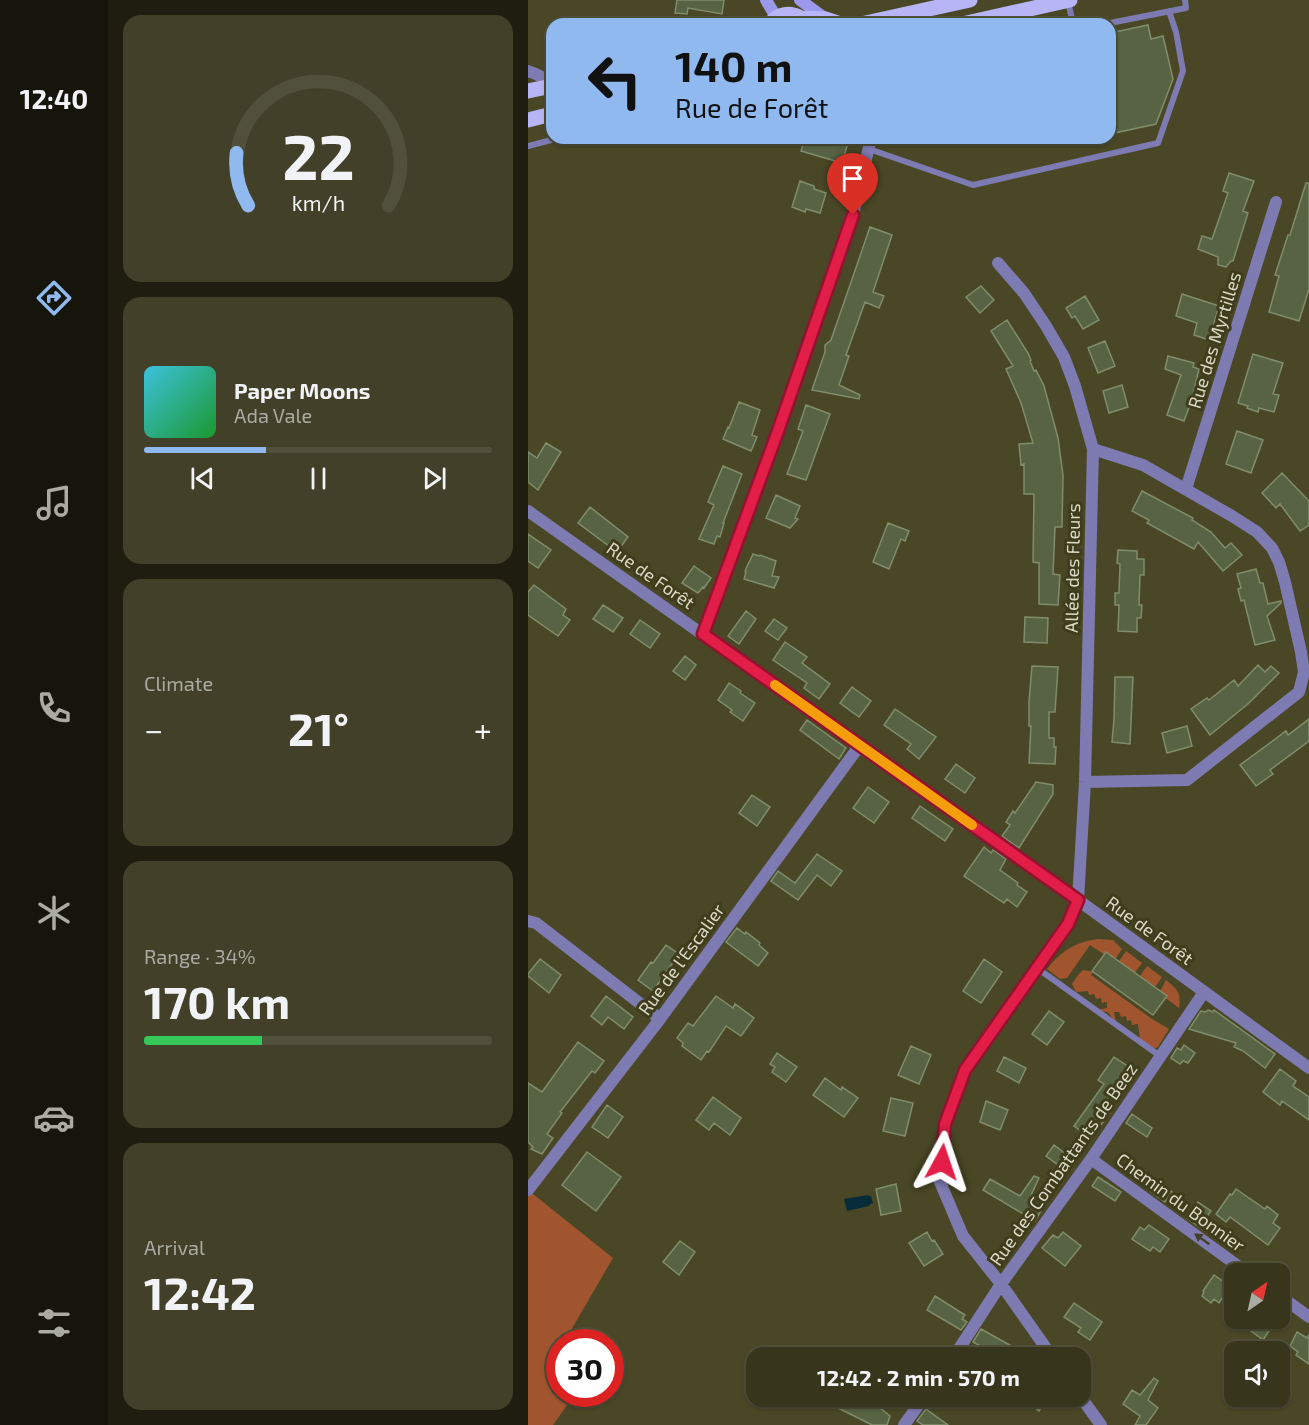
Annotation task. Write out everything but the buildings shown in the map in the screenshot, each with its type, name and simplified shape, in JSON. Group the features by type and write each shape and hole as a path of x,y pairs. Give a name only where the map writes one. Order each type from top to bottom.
{"main road":[{"path":"888,18 970,0"},
{"path":"989,18 1069,0"},
{"path":"777,18 787,14 799,18"},
{"path":"528,92 546,86"},
{"path":"528,120 546,116"}],"street":[{"path":"766,0 769,18"},
{"path":"794,0 802,18"},
{"path":"800,0 825,18"},
{"path":"528,72 546,80"},
{"path":"703,634 778,431 853,215 870,144"},
{"name":"Rue des Myrtilles","path":"1186,489 1276,202"},
{"name":"Allée des Fleurs","path":"998,262 1024,293 1064,357 1093,449 1085,782 1078,900"},
{"path":"1085,782 1187,780 1299,692 1304,672 1279,562 1272,548 1257,532 1143,465 1093,449"},
{"name":"Rue de Forêt","path":"528,511 1078,900 1309,1068"},
{"name":"Rue de l'Escalier","path":"528,1190 660,1019 860,745"},
{"path":"1045,1347 1001,1284 963,1236 940,1182 945,1124 965,1070 1068,924 1078,900"},
{"path":"528,921 536,923 660,1019"},
{"name":"Rue des Combattants de Beez","path":"960,1347 1001,1284 1091,1159 1204,992"},
{"name":"Chemin du Bonnier","path":"1091,1159 1234,1263"},
{"path":"1290,1303 1309,1317"},
{"path":"904,1425 917,1407"},
{"path":"1088,1407 1101,1425"}],"lane":[{"path":"1069,0 1072,18"},
{"path":"1116,22 1186,8 1185,0"},
{"path":"870,144 973,185 1158,142 1183,70 1176,32 1169,11"},
{"path":"528,146 546,141"},
{"path":"1037,968 1160,1056"}],"shaded area":[{"path":"1098,939 1113,940 1122,949 1114,961 1090,945 1067,978 1060,979 1047,969 1069,948 1082,942"},
{"path":"1126,951 1142,963 1133,975 1117,964"},
{"path":"1147,966 1162,977 1153,990 1138,979"},
{"path":"1083,970 1093,972 1091,975 1169,1029 1158,1047 1152,1049 1140,1040 1138,1024 1132,1025 1131,1020 1127,1021 1126,1016 1121,1017 1119,1012 1114,1012 1116,1023 1107,1012 1097,1010 1107,1008 1107,1002 1102,1003 1101,998 1096,999 1094,994 1089,995 1088,991 1076,992 1072,984"},
{"path":"1166,980 1178,992 1179,1008 1159,993"},
{"path":"528,1190 613,1258 572,1329 546,1329 546,1407 566,1407 553,1425 528,1425"}],"water":[{"path":"871,1196 873,1203 847,1211 844,1199"}],"slow traffic":[{"path":"775,685 972,825"}],"route":[{"path":"853,215 778,431 703,634 1078,900 1068,924 965,1070 945,1124 942,1162"}]}
